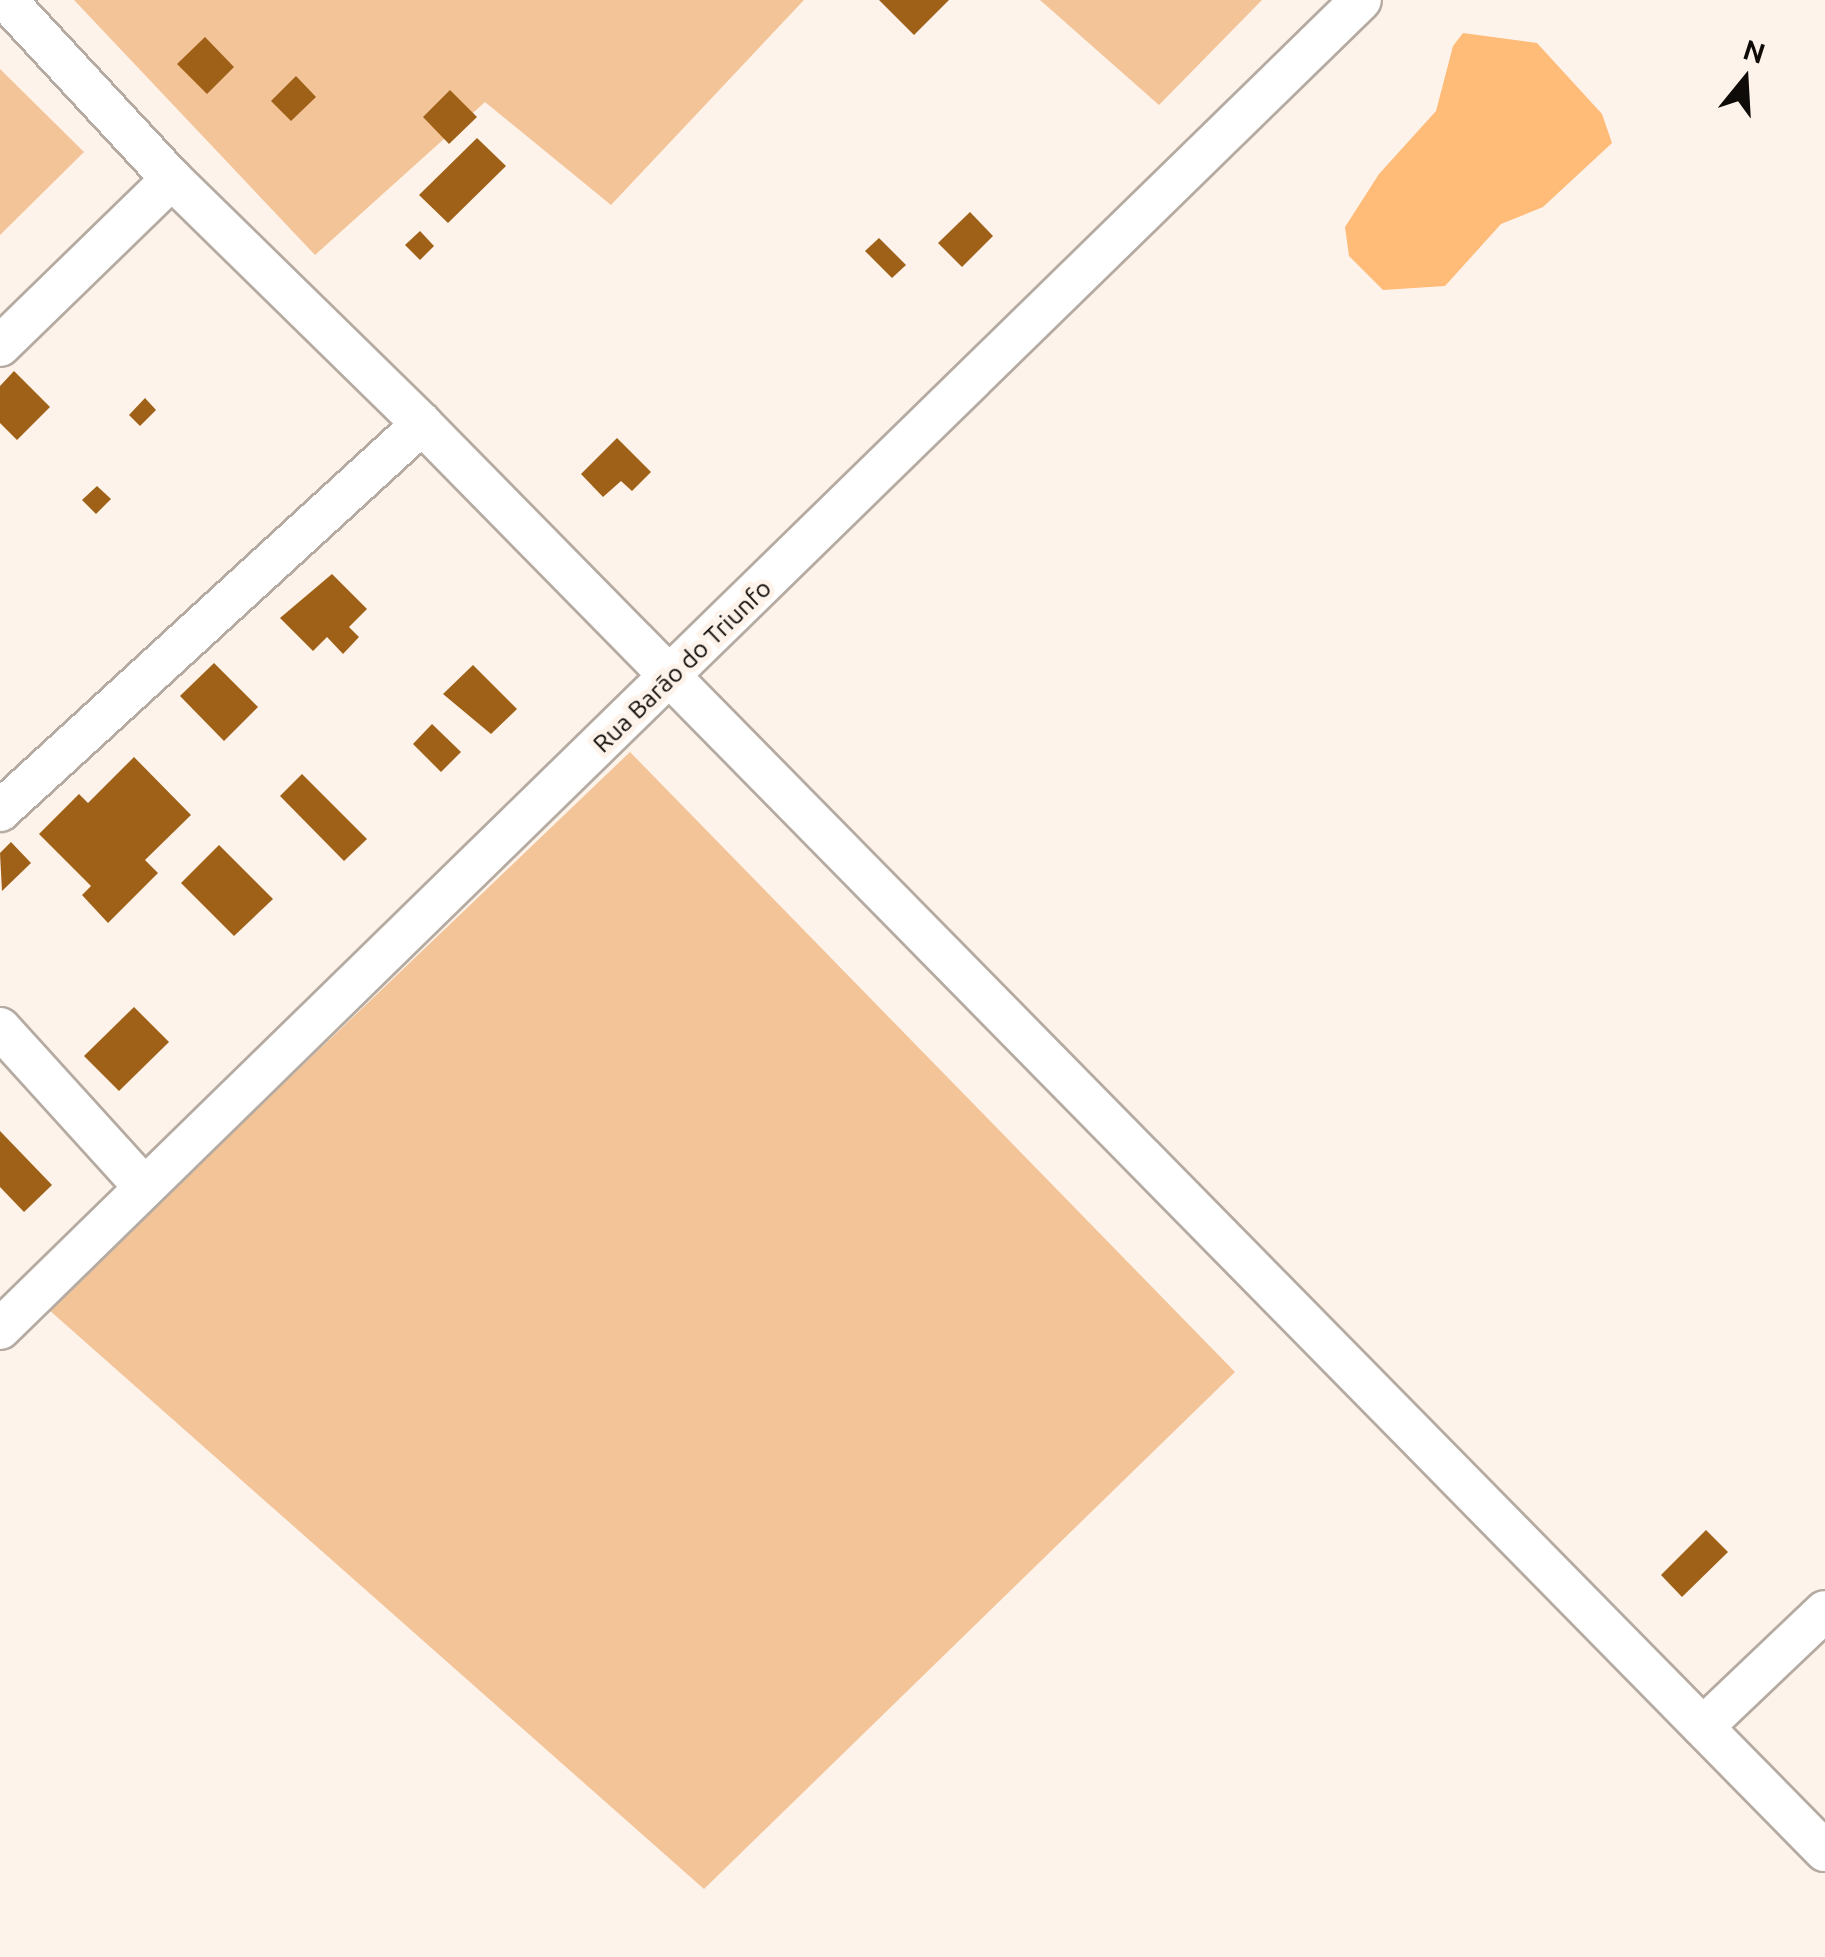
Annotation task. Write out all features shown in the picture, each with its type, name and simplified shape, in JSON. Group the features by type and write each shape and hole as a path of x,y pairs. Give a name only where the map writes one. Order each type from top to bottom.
{"street":[{"path":"6,0 172,179 422,424 1825,1851"},
{"name":"Rua Barão do Triunfo","path":"0,1329 1361,0"},
{"path":"0,346 172,179"},
{"path":"0,811 422,424"},
{"path":"0,1028 144,1186"},
{"path":"1703,1727 1825,1611"}],"shaded area":[{"path":"74,0 804,0 611,205 485,102 315,255"},
{"path":"1040,0 1262,0 1159,105"},
{"path":"1463,33 1537,43 1602,114 1612,143 1543,207 1501,224 1445,286 1383,290 1349,256 1345,227 1379,174 1436,111 1453,46"},
{"path":"0,69 84,152 0,235"},
{"path":"630,752 1235,1372 704,1889 48,1309"}],"building":[{"path":"879,0 949,0 914,35"},
{"path":"205,37 234,67 207,94 177,64"},
{"path":"296,76 316,97 291,121 271,101"},
{"path":"450,90 477,117 449,144 423,117"},
{"path":"477,138 506,166 448,223 419,195"},
{"path":"970,212 993,236 962,267 938,243"},
{"path":"420,231 434,246 420,260 405,245"},
{"path":"879,238 906,265 892,278 865,251"},
{"path":"14,371 50,407 17,440 0,423 0,386"},
{"path":"145,398 156,410 140,426 129,415"},
{"path":"617,438 651,472 632,491 621,481 603,497 581,474"},
{"path":"97,486 111,499 96,514 82,500"},
{"path":"332,574 367,609 349,627 359,637 343,654 327,637 313,651 280,618"},
{"path":"214,663 258,707 224,741 180,696"},
{"path":"473,665 517,709 491,734 443,694"},
{"path":"432,724 461,752 441,772 413,744"},
{"path":"134,757 191,815 145,860 158,873 108,923 82,895 91,886 39,834 79,794 88,803"},
{"path":"302,774 367,839 344,861 280,796"},
{"path":"11,842 31,863 2,891 0,853"},
{"path":"219,845 273,899 234,936 181,883"},
{"path":"134,1007 169,1042 119,1091 84,1056"},
{"path":"0,1131 52,1185 24,1212 0,1187"},
{"path":"1706,1530 1728,1552 1682,1597 1661,1575"}]}
